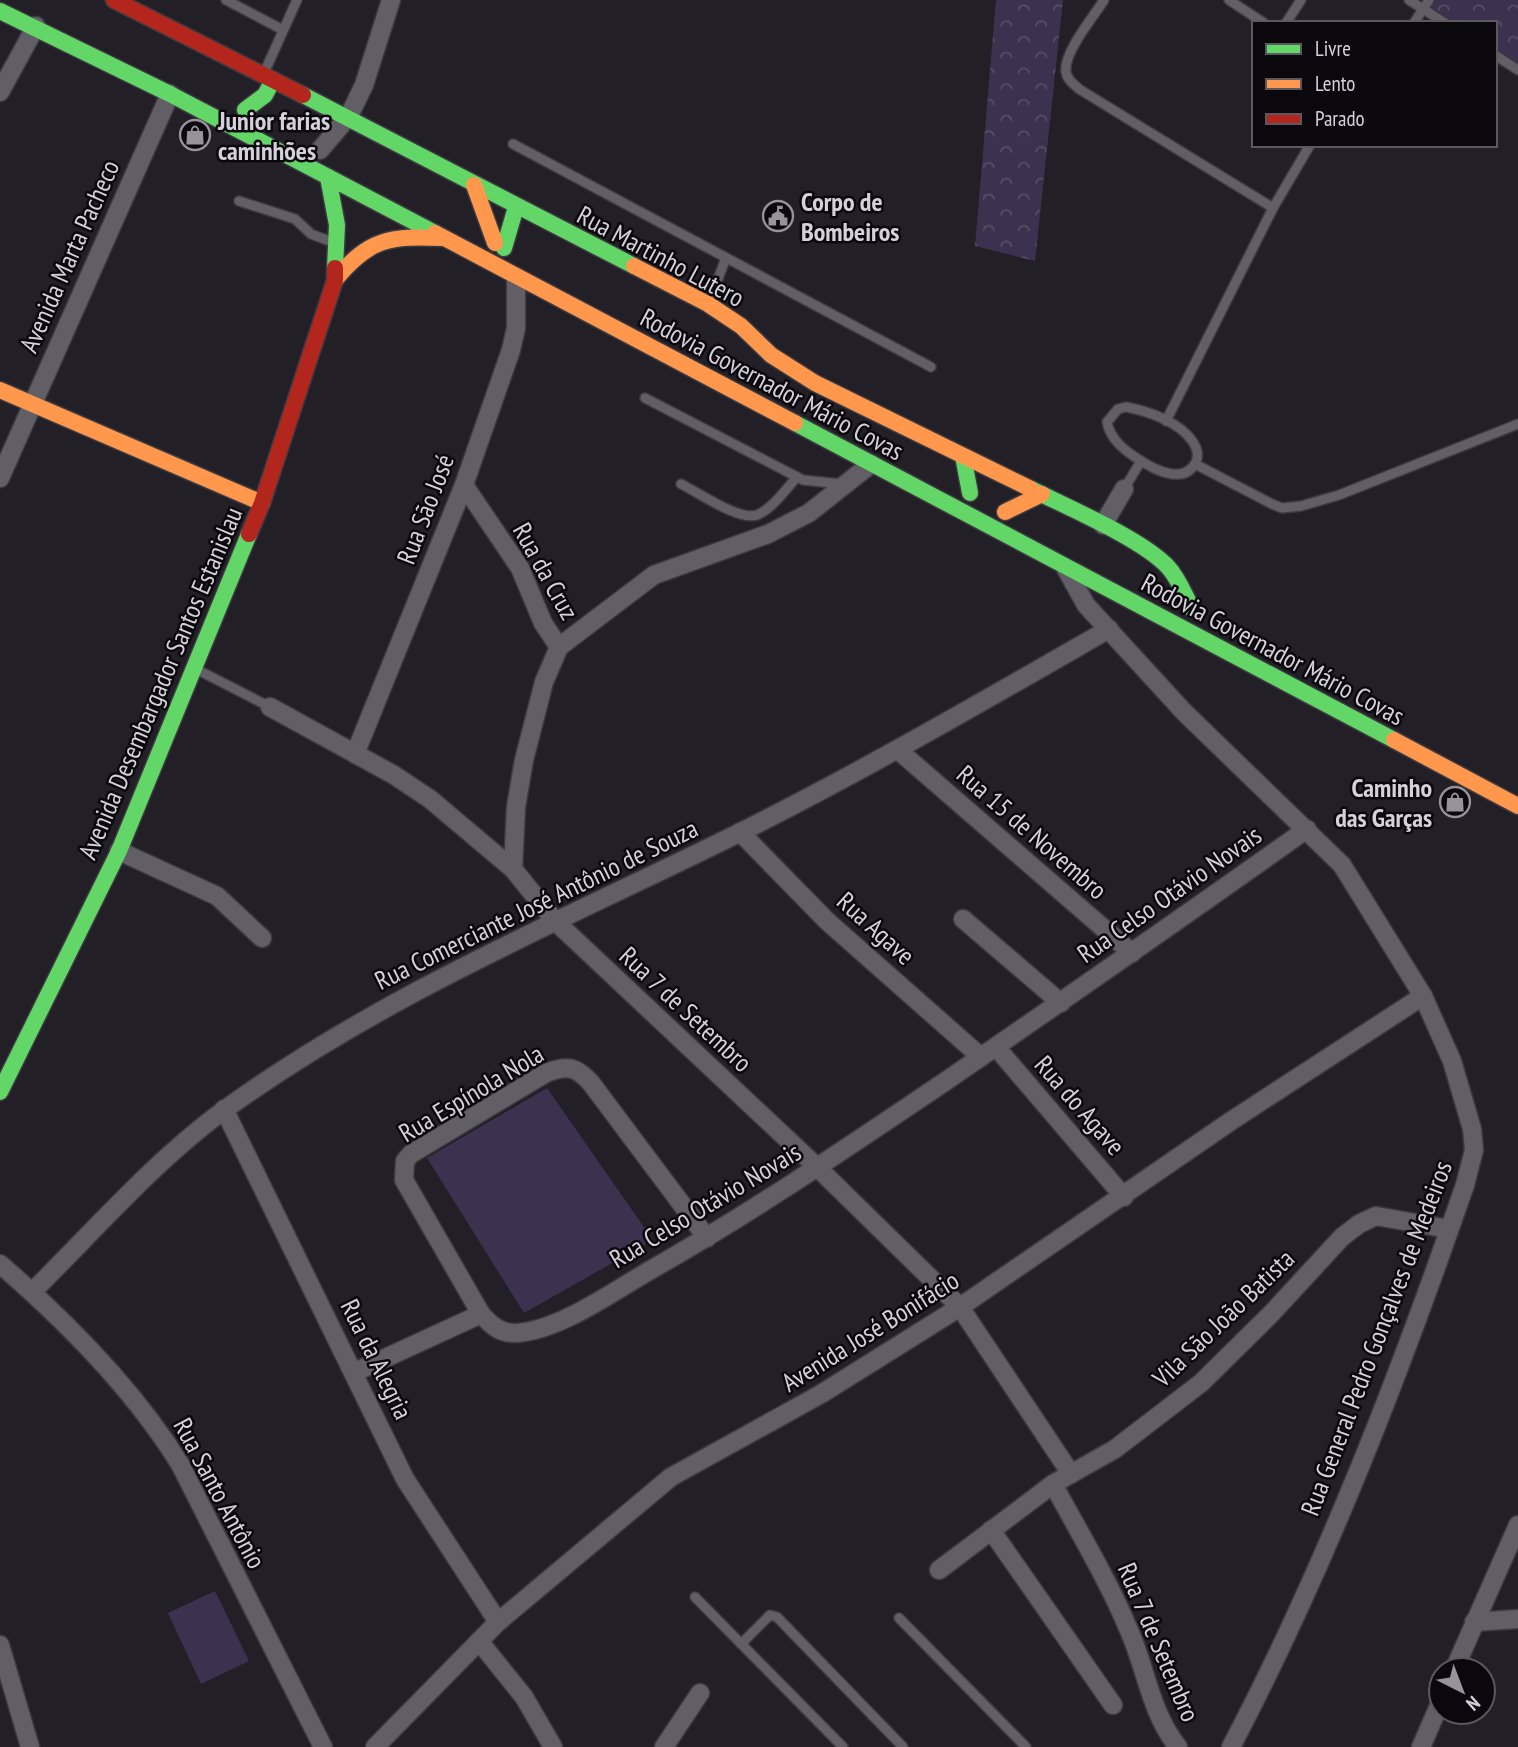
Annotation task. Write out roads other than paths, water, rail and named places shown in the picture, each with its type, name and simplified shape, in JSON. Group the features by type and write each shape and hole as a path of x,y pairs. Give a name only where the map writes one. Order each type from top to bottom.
{"main road":[{"name":"Rua Martinho Lutero","path":"114,0 349,117 474,185 708,304 740,326 771,355 815,383 1103,525 1160,559 1171,570 1199,613"},
{"name":"Rodovia Governador Mário Covas","path":"0,11 36,26 170,93 1518,806"},
{"path":"245,110 265,95 268,77"},
{"name":"Avenida Desembargador Santos Estanislau","path":"0,1092 119,851 192,667 262,503 335,280 337,244 334,203 328,177"},
{"path":"474,185 506,248"},
{"path":"506,248 516,206"},
{"path":"472,230 506,248"},
{"name":"Avenida Desembargador Santos Estanislau","path":"335,280 362,249 378,239 396,236 447,239"},
{"path":"0,390 262,503"},
{"path":"963,456 993,506"},
{"path":"945,480 993,506 1042,494"},
{"name":"Rodovia Governador Mário Covas","path":"1162,593 1199,613"}],"street":[{"path":"320,150 349,117 364,85 391,0"},
{"path":"0,92 36,26"},
{"name":"Avenida Marta Pacheco","path":"0,478 170,93"},
{"name":"Rua São José","path":"355,754 464,485 511,350 516,328 516,277"},
{"path":"513,869 516,807 524,760 544,682 559,647 654,575 768,534 809,513 871,464"},
{"name":"Rua da Cruz","path":"464,485 520,568 543,623 559,647"},
{"path":"1103,525 1124,489"},
{"name":"Rua General Pedro Gonçalves de Medeiros","path":"1065,566 1076,592 1184,712 1342,865 1423,996 1452,1061 1472,1129 1471,1164 1388,1396 1291,1625 1231,1747"},
{"name":"Rua Comerciante José Antônio de Souza","path":"32,1292 175,1152 225,1109 302,1056 394,1003 555,921 740,832 898,750 1109,629"},
{"name":"Rua 7 de Setembro","path":"270,707 394,775 430,799 513,869 555,921 818,1168 960,1307 1071,1474"},
{"name":"Rua 15 de Novembro","path":"898,750 1132,953"},
{"name":"Rua Celso Otávio Novais","path":"481,1314 502,1332 515,1334 535,1330 565,1318 707,1238 818,1168 1061,1003 1307,829"},
{"name":"Rua Agave","path":"740,832 827,921 989,1052"},
{"path":"119,851 217,896 262,938"},
{"path":"963,919 1061,1003"},
{"name":"Avenida José Bonifácio","path":"374,1747 498,1622 671,1477 821,1394 960,1307 1124,1197 1231,1121 1423,996"},
{"name":"Rua do Agave","path":"989,1052 1124,1197"},
{"name":"Rua Espínola Nola","path":"481,1314 404,1180 405,1161 411,1154 546,1073 572,1067 591,1083 707,1238"},
{"name":"Rua da Alegria","path":"225,1109 405,1479 498,1622"},
{"name":"Vila São João Batista","path":"939,1570 1053,1484 1115,1449 1201,1382 1359,1224 1376,1216 1449,1229"},
{"name":"Rua Santo Antônio","path":"0,1264 32,1292 120,1381 157,1427 180,1464 323,1747"},
{"path":"355,1373 481,1314"},
{"name":"Rua 7 de Setembro","path":"1053,1484 1108,1584 1130,1631 1158,1714 1178,1747"},
{"path":"1460,1656 1518,1525"},
{"path":"991,1531 1113,1705"},
{"path":"1474,1622 1518,1619"},
{"path":"479,1641 524,1698 553,1747"},
{"path":"0,1645 30,1747"},
{"path":"664,1747 700,1693"},
{"path":"1421,1747 1430,1726"}],"lane":[{"path":"226,0 283,30"},
{"path":"268,77 283,30 297,0"},
{"path":"1104,0 1070,52 1065,71 1068,79 1079,89 1273,208"},
{"path":"1229,0 1261,21"},
{"path":"1287,21 1301,0"},
{"path":"1409,0 1426,4 1443,21"},
{"path":"1415,21 1426,4"},
{"path":"1497,56 1518,70"},
{"path":"513,144 931,367"},
{"path":"1166,421 1273,208 1309,147"},
{"path":"239,201 295,219 311,234 337,244"},
{"path":"708,304 726,258"},
{"path":"645,398 797,477 847,485"},
{"path":"1126,407 1166,421 1194,442 1197,449 1195,464 1183,474 1175,474 1141,461 1113,438 1107,422 1111,415 1126,407"},
{"path":"1195,464 1282,508 1301,506 1339,495 1518,424"},
{"path":"1124,489 1141,461"},
{"path":"681,484 744,517 758,514 768,507 797,477"},
{"name":"Rua 7 de Setembro","path":"192,667 270,707"},
{"path":"695,1597 843,1747"},
{"path":"741,1644 770,1615 777,1617 903,1747"},
{"path":"899,1618 1025,1746"}],"place":[{"name":"Junior farias caminhões","path":"195,135"},
{"name":"Corpo de Bombeiros","path":"778,216"},
{"name":"Caminho das Garças","path":"1455,802"}]}
